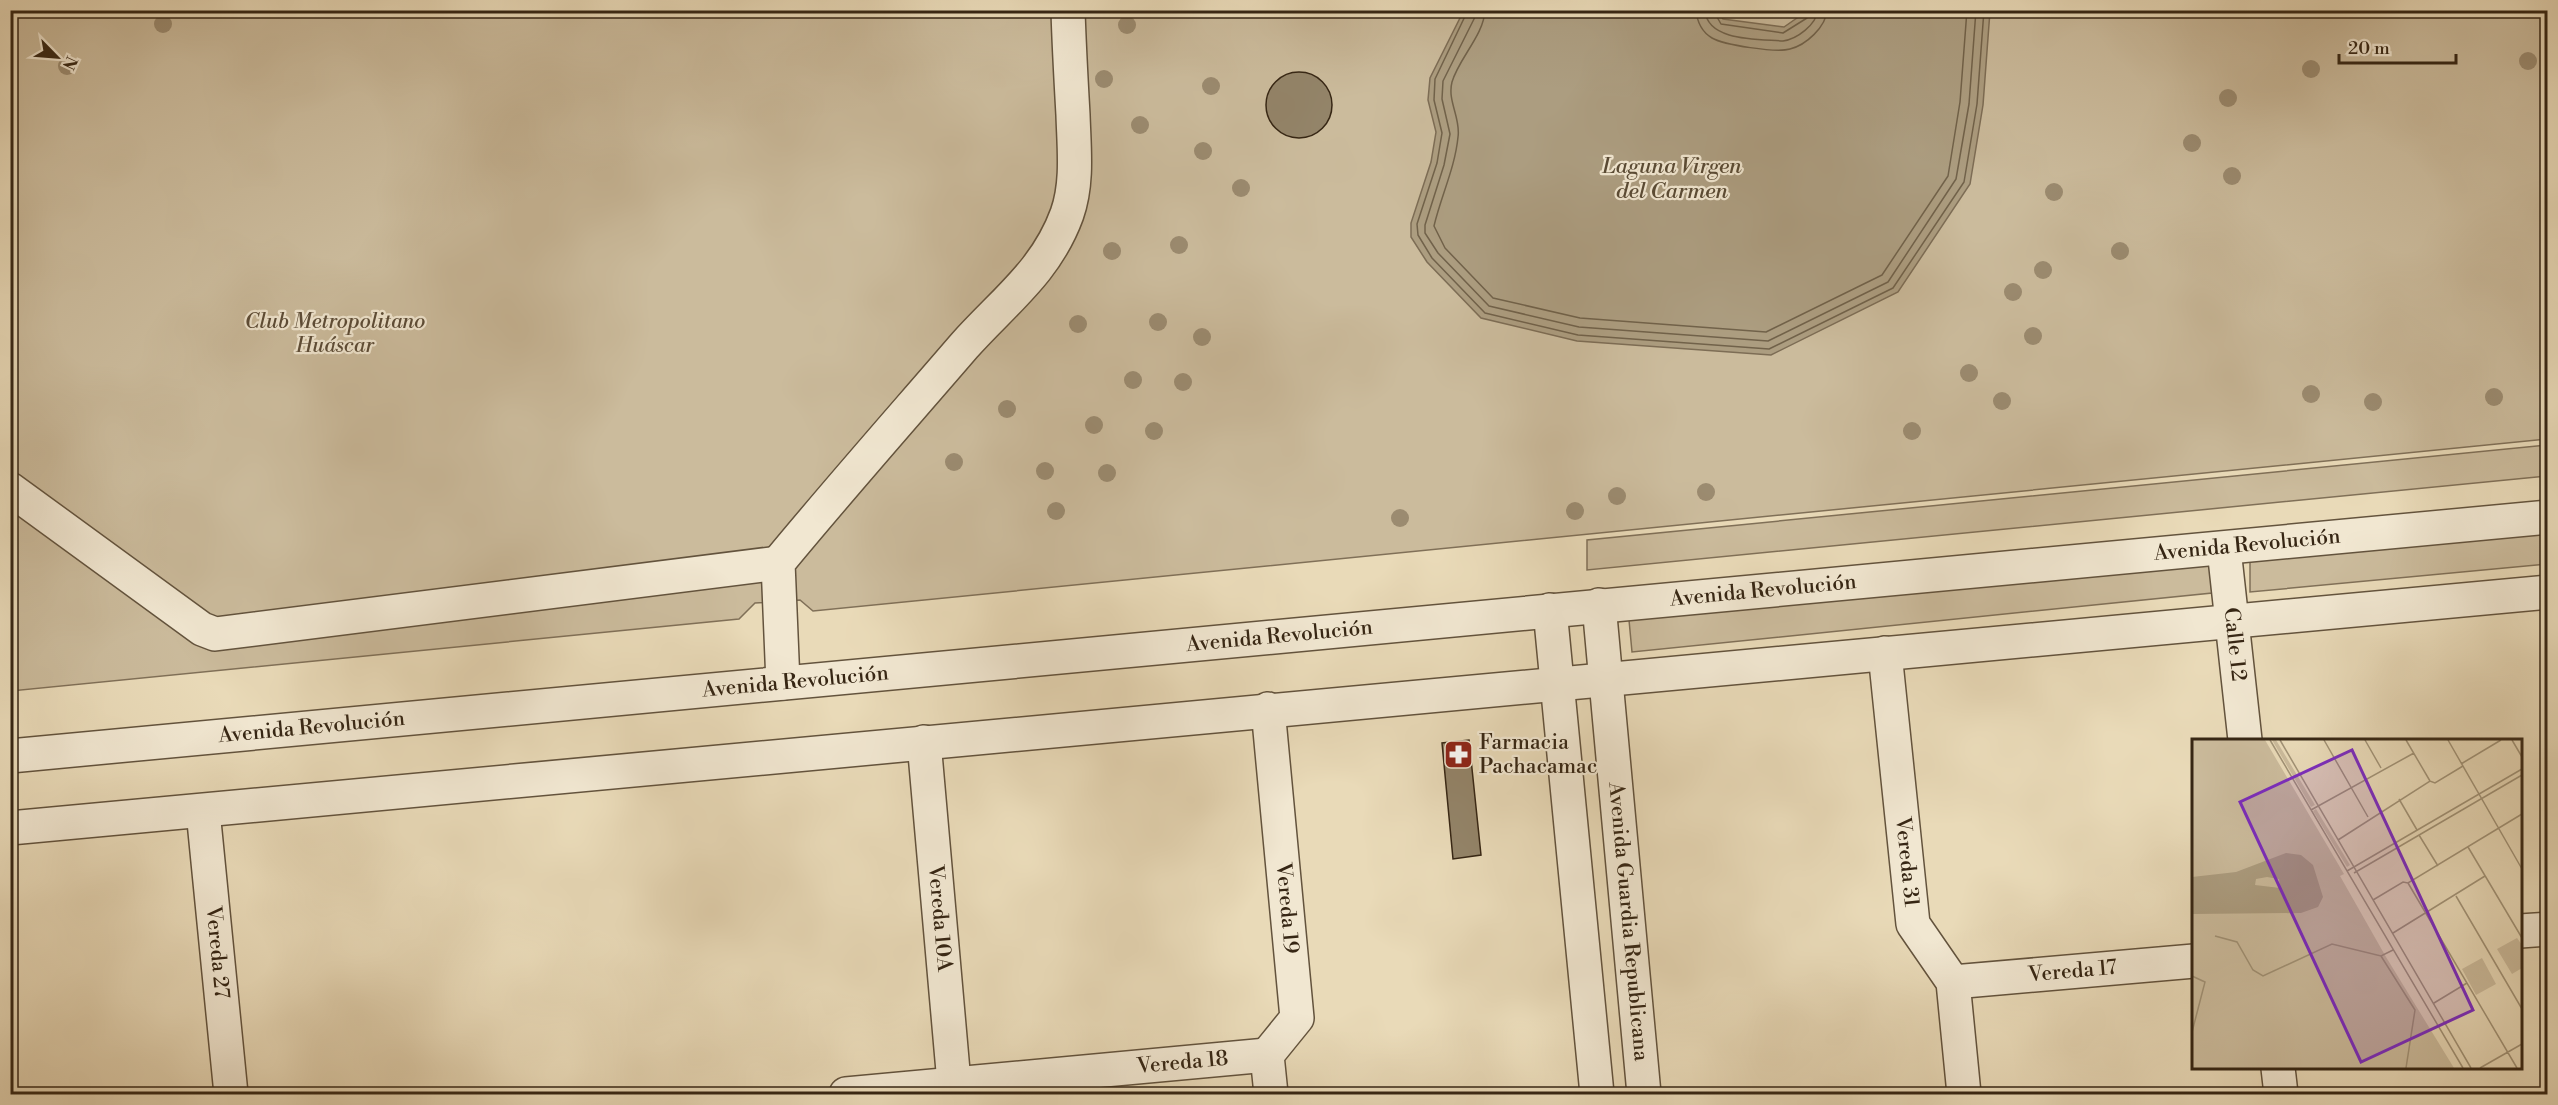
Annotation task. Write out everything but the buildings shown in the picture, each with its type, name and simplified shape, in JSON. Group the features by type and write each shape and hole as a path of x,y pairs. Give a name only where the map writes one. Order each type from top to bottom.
{"street":[{"path":"783,683 778,563 879,442 967,343 1015,296 1036,270 1054,242 1067,214 1073,188 1075,159 1068,10"},
{"path":"10,489 202,629 215,634 778,563"},
{"name":"Avenida Revolución","path":"10,756 2547,517"},
{"name":"Calle 12","path":"2224,549 2244,739"},
{"path":"10,828 203,812 1558,682 2547,592"},
{"name":"Avenida Guardia Republicana","path":"1599,605 1644,1095"},
{"path":"1550,610 1597,1095"},
{"name":"Vereda 31","path":"1886,653 1913,924 1953,982 1964,1095"},
{"name":"Vereda 19","path":"1267,1055 1297,1018 1268,710"},
{"name":"Vereda 10A","path":"924,742 955,1089"},
{"name":"Vereda 27","path":"203,812 231,1095"},
{"path":"2522,931 2547,928"},
{"name":"Vereda 17","path":"1953,982 2192,961"},
{"path":"1267,1055 1271,1095"},
{"name":"Vereda 18","path":"846,1095 955,1089 1267,1055"},
{"path":"2278,1069 2281,1095"}],"green space":[{"name":"Club Metropolitano Huáscar","path":"11,11 2547,11 2547,439 813,611 800,600 755,603 739,619 11,691"},
{"path":"2547,445 2547,476 1587,570 1587,540"},
{"path":"2547,532 2547,564 2250,592 2250,560"},
{"path":"2209,561 2212,593 1632,652 1629,620"}],"water":[{"name":"Laguna Virgen del Carmen","path":"1464,10 1717,11 1723,19 1784,27 1807,11 1990,11 1983,105 1970,184 1898,292 1771,355 1577,341 1481,318 1427,262 1411,237 1411,223 1431,162 1436,132 1428,100 1430,78"}],"place":[{"name":"Farmacia Pachacamac","path":"1458,755"}]}
